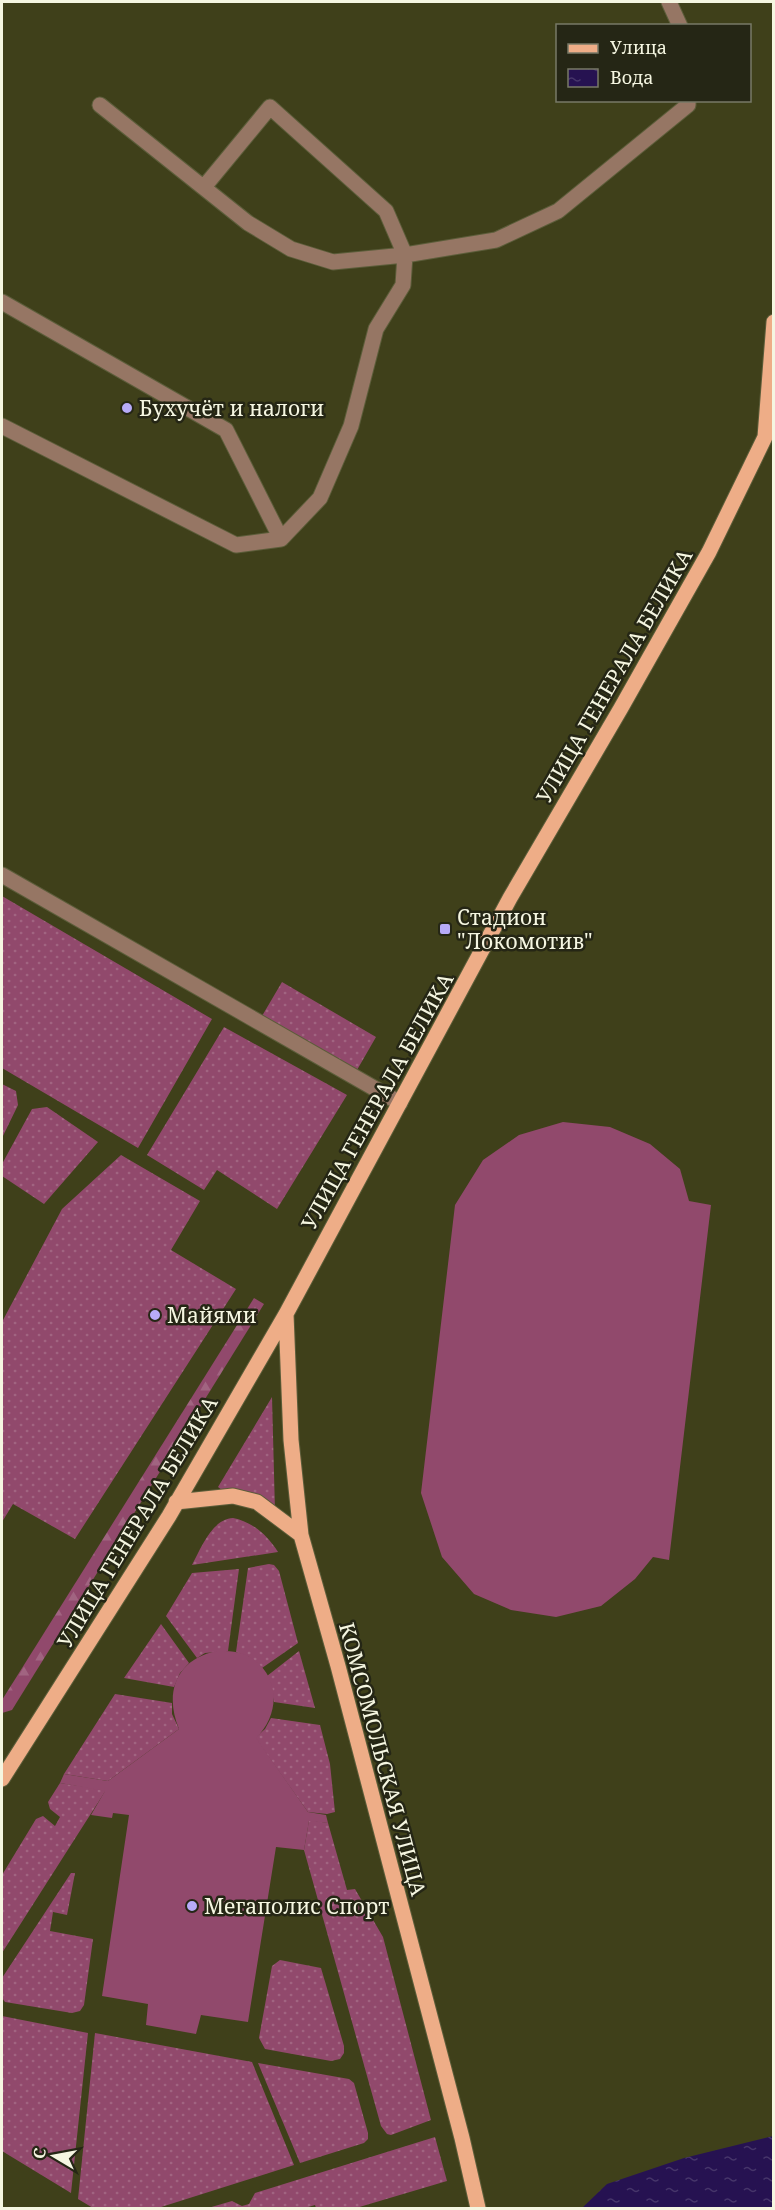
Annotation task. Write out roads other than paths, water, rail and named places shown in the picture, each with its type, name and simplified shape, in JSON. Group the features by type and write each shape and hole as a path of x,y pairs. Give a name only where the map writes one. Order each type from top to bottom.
{"main road":[{"name":"УЛИЦА ГЕНЕРАЛА БЕЛИКА","path":"2,1779 176,1502 286,1314 510,898 710,552 769,432 774,322"},
{"name":"КОМСОМОЛЬСКАЯ УЛИЦА","path":"286,1314 291,1440 301,1535 338,1666 462,2138 478,2208"},
{"path":"176,1502 234,1496 257,1502 301,1535"}],"street":[{"path":"669,2 679,24"},
{"path":"100,105 248,223 291,249 333,262 405,255 496,240 558,211 688,103"},
{"path":"2,426 236,545 281,539 320,498 351,426 376,329 403,285 405,255 386,211 270,107 204,187"},
{"path":"2,302 226,430 281,539"},
{"path":"2,875 400,1103"}],"water":[{"path":"773,2136 773,2208 582,2208 607,2184 684,2158"}],"place":[{"name":"Бухучёт и налоги","path":"127,408"},
{"name":"Стадион \"Локомотив\"","path":"445,929"},
{"name":"Майями","path":"155,1315"},
{"name":"Мегаполис Спорт","path":"192,1906"}]}
